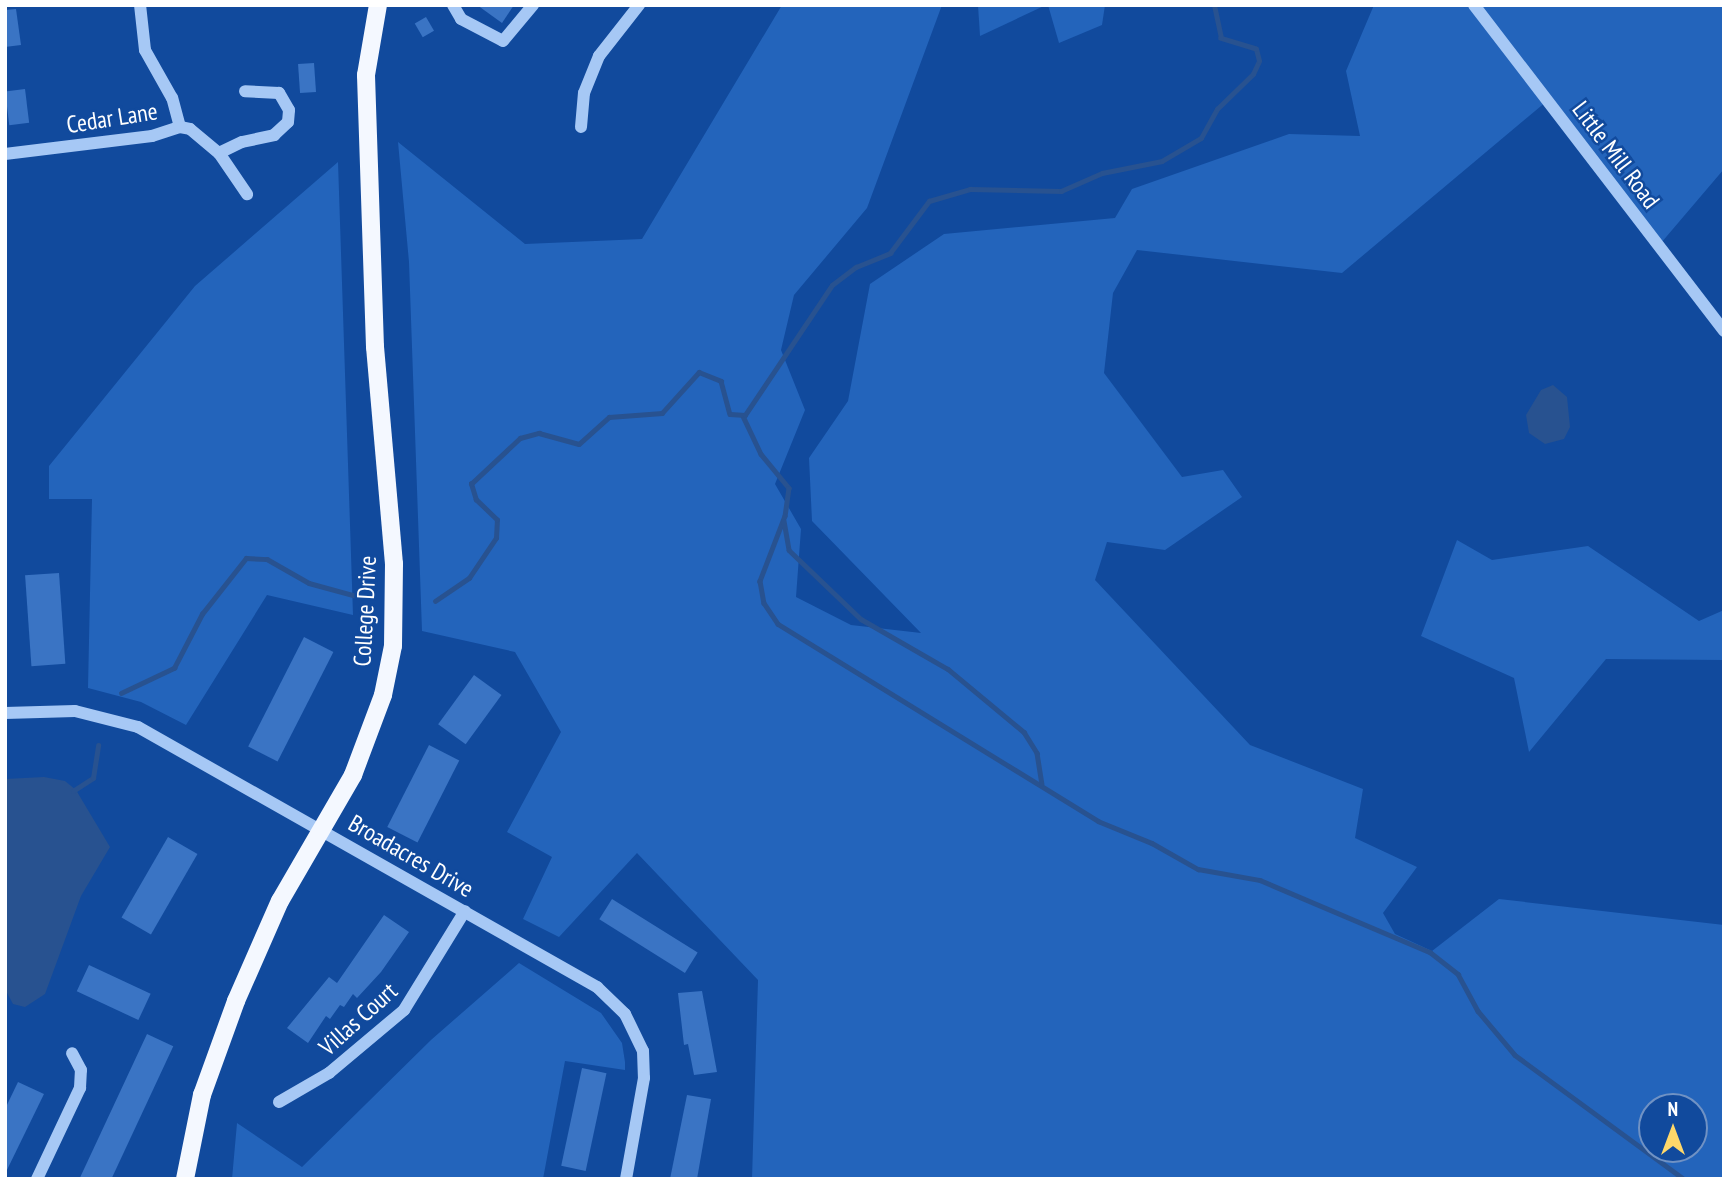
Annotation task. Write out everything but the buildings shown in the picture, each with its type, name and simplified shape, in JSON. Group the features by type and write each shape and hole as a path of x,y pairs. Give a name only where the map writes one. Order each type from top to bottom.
{"main road":[{"name":"College Drive","path":"185,1179 202,1096 236,1001 280,901 353,775 383,695 393,646 394,564 375,347 366,75 378,5"}],"street":[{"name":"Cedar Lane","path":"5,154 152,136 180,127 172,98 145,50 140,5"},
{"path":"453,5 461,19 503,41 533,5"},
{"path":"581,127 584,93 599,56 639,5"},
{"name":"Little Mill Road","path":"1474,5 1724,331"},
{"path":"219,153 242,142 274,135 288,122 289,110 279,93 245,91"},
{"path":"180,127 190,130 219,153 247,194"},
{"name":"Broadacres Drive","path":"5,713 56,709 120,720 322,829 585,978 618,1005 633,1026 643,1051 644,1079 626,1179"},
{"name":"Villas Court","path":"279,1102 329,1073 404,1010 466,911"},
{"path":"37,1179 80,1088 81,1070 72,1053"}],"shaded area":[{"path":"782,5 942,5 867,208 794,295 781,350 805,410 775,484 801,529 796,597 851,625 921,633 812,521 809,458 848,401 870,284 944,234 1115,218 1132,189 1289,134 1360,136 1346,71 1374,5 1724,5 1724,169 1661,243 1547,101 1342,273 1137,250 1113,293 1104,373 1182,477 1223,470 1242,497 1165,550 1107,542 1095,580 1250,745 1363,789 1355,838 1417,867 1383,913 1395,934 1432,951 1499,899 1724,925 1724,1179 752,1179 758,980 637,853 559,937 523,919 552,857 507,832 561,732 515,652 422,631 409,262 398,142 525,244 642,239"},
{"path":"978,5 1046,5 980,36"},
{"path":"1048,5 1105,5 1102,25 1059,43"},
{"path":"338,162 353,615 267,595 186,725 141,702 88,688 92,499 49,499 49,466 195,286"},
{"path":"1553,385 1567,397 1570,427 1564,439 1545,444 1529,433 1526,415 1541,390"},
{"path":"1457,540 1492,560 1588,546 1699,621 1724,610 1724,660 1606,659 1529,752 1514,678 1421,636"},
{"path":"44,777 65,781 76,790 110,847 81,896 45,994 25,1007 13,1004 5,989 5,779"},
{"path":"519,963 601,1013 622,1043 625,1062 625,1070 565,1061 543,1179 232,1179 237,1123 302,1167 431,1040"}],"waterway":[{"path":"435,601 469,578 496,538 497,520 476,500 471,484 520,438 539,433 579,444 609,417 662,413 699,372 721,381 730,414 745,415 832,285 856,267 890,253 929,201 970,189 1061,191 1102,173 1162,161 1201,138 1217,109 1253,74 1259,61 1256,49 1221,38 1214,5"},
{"path":"743,416 761,454 789,488 785,516 760,581 764,603 778,624 1098,821 1152,843 1198,869 1260,880 1430,952 1458,974 1478,1011 1515,1055 1684,1179"},
{"path":"784,521 789,550 861,619 948,669 1024,732 1037,753 1042,784"},
{"path":"121,693 174,668 202,614 246,558 267,559 309,583 360,597"},
{"path":"73,791 93,778 98,745"}]}
